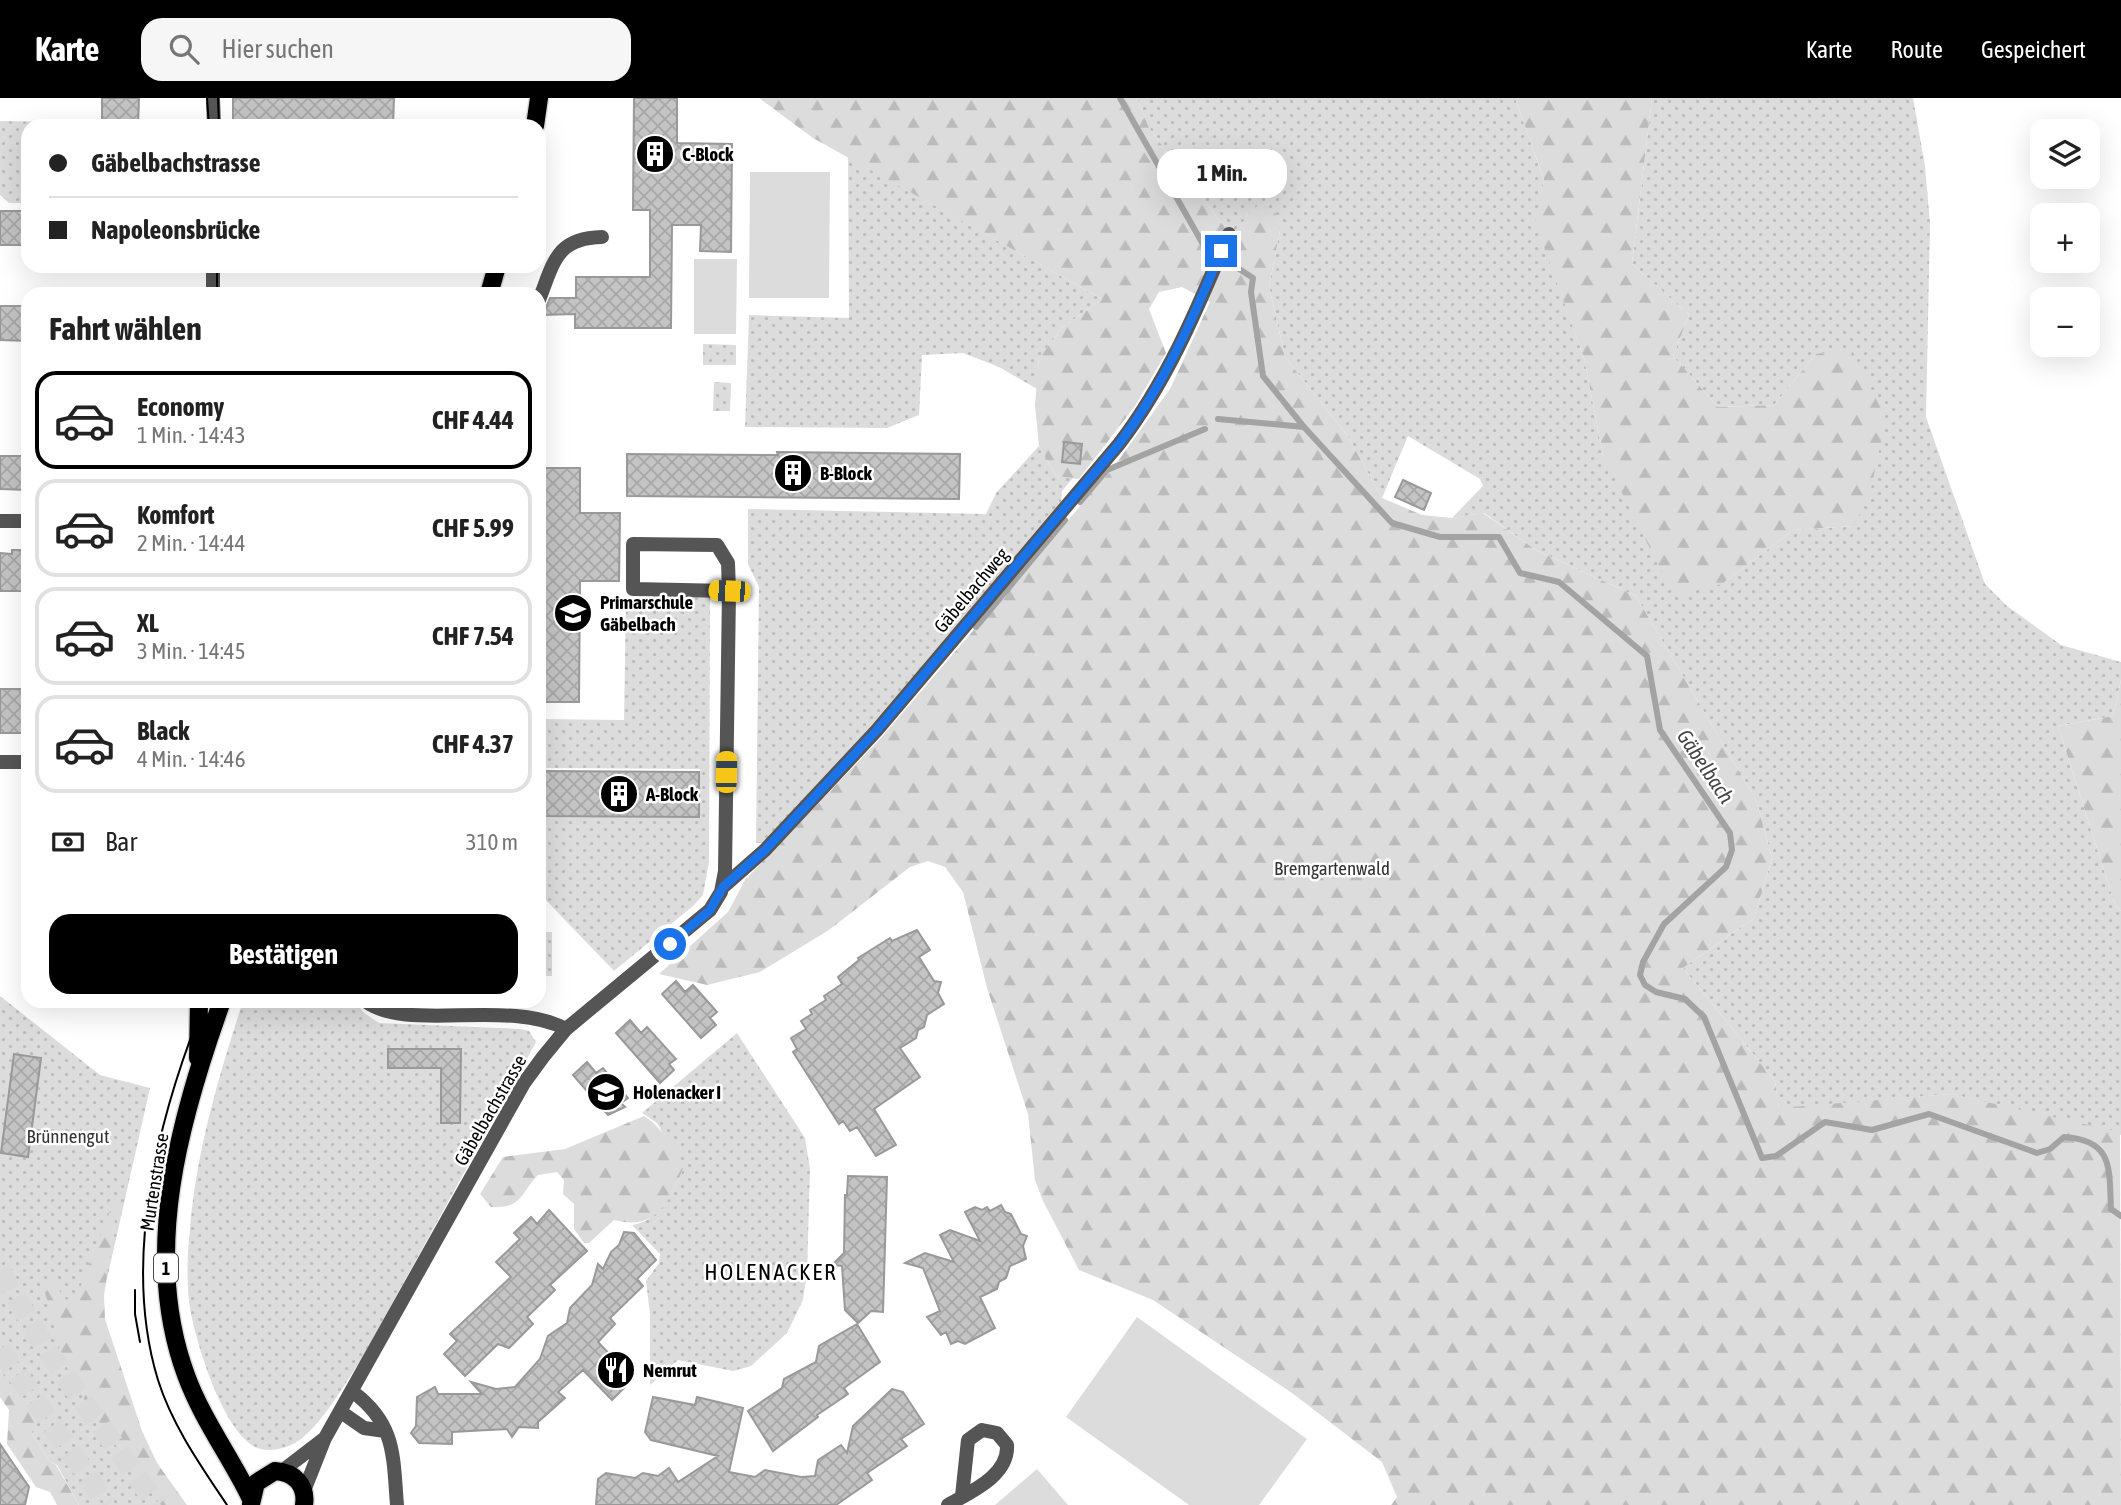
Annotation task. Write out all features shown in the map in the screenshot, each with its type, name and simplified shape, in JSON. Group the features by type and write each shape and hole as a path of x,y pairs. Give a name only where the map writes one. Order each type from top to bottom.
{"main road":[{"path":"536,119 539,98"},
{"name":"Murtenstrasse","path":"198,1008 198,1068"},
{"name":"Murtenstrasse","path":"219,1008 198,1068 175,1172 167,1233 165,1279 170,1319 186,1378 251,1501"},
{"path":"230,1457 296,1478 304,1498"},
{"path":"251,1501 256,1483 278,1471"}],"street":[{"path":"213,98 214,119"},
{"name":"Gäbelbachweg","path":"723,887 765,850 877,730 1119,444 1161,383 1229,234"},
{"path":"545,287 563,248 578,238 602,237"},
{"path":"0,521 21,521"},
{"path":"723,887 729,591 728,564 718,545 633,544 633,589 729,591"},
{"path":"0,762 21,762"},
{"name":"Gäbelbachstrasse","path":"304,1498 325,1438 524,1083 566,1029 710,910 723,887"},
{"path":"381,1008 393,1013 528,1015 566,1029"},
{"path":"353,1392 380,1416 391,1448 397,1505"},
{"path":"341,1412 364,1428 384,1431"},
{"path":"948,1505 987,1481 1005,1460 1007,1446 1002,1436 993,1431 978,1431 968,1440 962,1496"},
{"name":"Gäbelbachstrasse","path":"278,1471 325,1438"}],"green space":[{"name":"Bremgartenwald","path":"759,98 1137,98 1149,128 1221,223 1238,232 1248,213 1261,203 1275,212 1280,231 1269,286 1285,357 1347,435 1382,498 1422,515 1452,518 1483,513 1536,550 1636,596 1756,800 1772,858 1754,918 1683,968 1775,1081 1779,1108 1951,1094 2120,1132 2121,1505 1391,1505 1397,1497 1382,1462 1292,1393 1153,1300 1079,1270 1035,1180 1028,1114 987,988 963,892 945,867 928,861 910,867 829,930 760,972 707,985 659,974 728,912 745,880 881,738 1112,469 1170,389 1210,302 1182,287 1159,292 1149,309 1166,353 1135,406 1079,479 1056,476 1039,446 1035,405 1039,358 1062,328 1102,299 813,138"},
{"path":"1137,98 1515,98 1544,180 1536,222 1584,358 1603,455 1722,584 1793,530 1853,526 1816,354 1774,405 1718,407 1673,356 1689,315 1632,264 1652,98 1913,98 1925,166 1930,223 1926,417 1985,584 2007,606 2061,645 2121,662 2121,680 2113,716 2058,726 2115,905 2121,911 2121,1135 1951,1094 1779,1109 1775,1081 1683,968 1754,918 1772,858 1756,800 1636,596 1536,550 1484,513 1452,518 1483,486 1480,479 1408,436 1382,498 1347,435 1285,357 1269,286 1280,231 1248,213 1238,233 1221,223 1149,128"},
{"path":"1515,98 1652,98 1632,264 1689,315 1673,356 1718,407 1774,405 1816,354 1851,348 1886,419 1869,498 1853,526 1793,530 1722,584 1674,596 1603,455 1584,358 1535,222 1544,180"},
{"path":"0,121 21,121 21,203 9,203 0,195"},
{"path":"848,157 1102,299 1062,328 1039,358 1037,389 999,367 963,353 922,355 919,415 887,428 745,427 749,315 849,318"},
{"path":"750,172 830,172 829,298 749,298"},
{"path":"694,259 737,259 736,334 694,334"},
{"path":"703,344 736,345 736,365 703,365"},
{"path":"714,382 731,383 730,411 713,411"},
{"path":"1039,446 1056,476 1073,478 1062,491 1061,503 893,702 763,843 756,843 759,587 748,564 748,509 986,514 996,493"},
{"path":"626,597 710,597 709,862 703,895 614,971 546,900 546,816 699,817 700,769 546,768 546,719 624,720"},
{"path":"2121,680 2121,911 2115,905 2058,726 2113,716"},
{"path":"546,932 552,932 552,976 546,976"},
{"name":"Brünnengut","path":"0,996 100,1075 150,1088 100,1310 141,1431 178,1505 79,1505 57,1465 49,1461 32,1433 0,1370"},
{"path":"241,1008 360,1008 379,1023 520,1029 529,1031 536,1042 361,1360 311,1430 291,1445 273,1450 255,1447 243,1438 232,1424 206,1367 191,1314 188,1272 193,1200 217,1085"},
{"path":"737,1033 805,1138 810,1169 807,1273 803,1300 787,1333 751,1366 733,1371 678,1360 650,1385 650,1314 646,1281 659,1263 660,1254 632,1225 658,1212 670,1196 683,1169 657,1123 642,1113"},
{"path":"644,1116 676,1143 683,1169 666,1203 650,1218 640,1222 614,1220 589,1243 584,1243 574,1229 574,1204 563,1194 564,1180 557,1172 538,1175 520,1198 502,1207 491,1207 480,1194 503,1157 565,1149"},
{"path":"118,1200 104,1295 105,1319 142,1431 157,1463 187,1505 161,1505 99,1421 67,1368 42,1286 54,1278 63,1298 71,1301 76,1298 114,1201"},
{"path":"1137,1317 1307,1439 1259,1505 1189,1505 1066,1417"},
{"path":"0,1370 35,1419 32,1433 49,1461 56,1465 79,1505 57,1505 50,1492 36,1487 7,1444 9,1410 0,1397"},
{"path":"1037,1469 1068,1505 995,1505"}],"building":[{"path":"102,98 139,98 138,119 102,119"},
{"path":"233,98 394,98 393,119 233,119"},
{"path":"634,98 677,98 677,143 732,144 731,252 700,251 701,225 672,225 671,328 575,328 575,314 546,315 550,298 576,298 576,277 650,277 650,210 633,210"},
{"path":"0,211 21,211 21,245 0,245"},
{"path":"0,306 21,306 21,341 0,340"},
{"path":"1064,442 1082,444 1080,464 1062,462"},
{"name":"B-Block","path":"777,452 960,454 959,499 627,496 627,454 778,455"},
{"path":"0,456 21,456 21,490 0,489"},
{"path":"546,468 580,468 580,513 620,513 619,581 580,581 579,702 546,702"},
{"path":"1403,480 1431,493 1424,510 1395,497"},
{"path":"12,550 21,550 21,591 0,591 0,553 12,554"},
{"path":"0,689 21,689 21,733 0,733"},
{"name":"A-Block","path":"546,771 699,772 699,817 546,816"},
{"path":"917,930 930,950 919,957 934,981 941,982 938,993 944,1004 927,1015 924,1027 918,1030 916,1038 900,1048 920,1077 874,1109 896,1145 876,1156 857,1127 850,1131 843,1121 839,1124 793,1052 797,1049 791,1038 806,1029 801,1021 812,1014 810,1010 826,1000 824,996 842,984 838,977 859,960 858,958 890,938 892,941"},
{"path":"676,981 685,992 693,985 717,1012 710,1018 716,1025 701,1038 662,994"},
{"path":"630,1020 641,1033 647,1027 676,1059 669,1064 674,1070 660,1083 616,1033"},
{"path":"388,1049 461,1049 460,1123 441,1123 441,1068 388,1068"},
{"path":"14,1054 41,1058 28,1157 1,1153"},
{"path":"587,1062 596,1073 603,1068 628,1098 621,1103 625,1107 608,1115 573,1075"},
{"path":"848,1176 887,1177 883,1312 871,1311 858,1323 845,1310 842,1266 832,1265 844,1253"},
{"path":"1001,1205 1005,1212 1011,1214 1021,1234 1027,1236 1023,1246 1026,1259 1010,1266 1006,1278 999,1282 997,1289 980,1297 995,1328 965,1344 958,1341 951,1344 946,1332 941,1335 927,1317 940,1311 923,1268 905,1263 925,1253 954,1262 940,1235 950,1230 980,1241 965,1212 975,1207 982,1210 987,1207 990,1211"},
{"path":"549,1210 587,1251 550,1285 555,1290 527,1317 533,1324 509,1348 498,1344 465,1376 444,1354 457,1341 450,1334 511,1277 496,1262 520,1239 514,1233 531,1217 537,1224"},
{"path":"624,1232 634,1233 656,1260 637,1279 643,1286 610,1318 615,1324 598,1342 633,1379 612,1400 583,1370 558,1392 565,1398 538,1422 538,1428 519,1427 512,1437 507,1429 452,1432 452,1444 419,1443 411,1433 416,1426 417,1397 435,1387 438,1394 482,1394 471,1382 496,1389 515,1387 540,1359 548,1336 567,1323 570,1308 592,1285 598,1264 603,1269"},
{"path":"857,1324 880,1362 844,1388 848,1394 773,1451 748,1411 782,1388 784,1379 816,1362 819,1346"},
{"path":"892,1389 903,1392 924,1424 901,1439 907,1446 867,1473 872,1480 836,1505 596,1505 598,1479 606,1473 635,1478 643,1473 658,1476 669,1468 678,1482 718,1456 651,1440 645,1432 653,1397 695,1405 697,1397 743,1408 729,1472 755,1477 765,1470 801,1477 815,1476 818,1460 841,1445 847,1453 853,1426"},
{"path":"0,1444 29,1487 25,1505 0,1505"}],"waterway":[{"name":"Gäbelbach","path":"1120,98 1204,246 1253,278 1251,292 1263,376 1304,427 1392,523 1440,537 1499,537 1520,573 1559,582 1647,656 1660,730 1730,833 1732,850 1726,867 1664,924 1643,962 1640,975 1645,985 1656,992 1685,999 1704,1017 1762,1158 1776,1156 1825,1122 1872,1130 1929,1114 2037,1153 2050,1149 2064,1137 2092,1144 2106,1159 2111,1209 2121,1216"},
{"path":"1218,419 1304,427"},
{"path":"1080,502 1107,470 1205,429"},
{"path":"976,627 1065,520"}],"tunnel":[{"path":"0,1271 46,1349 157,1505"},
{"path":"0,1349 107,1505"}],"tram line":[{"path":"207,98 208,119"},
{"path":"218,98 219,119"},
{"path":"217,273 217,287"},
{"path":"202,1008 173,1091 160,1139 144,1237 143,1286 148,1334 164,1397 188,1445 227,1505"},
{"path":"135,1290 135,1314 140,1342"}],"place":[{"name":"C-Block","path":"655,154"},
{"name":"B-Block","path":"793,473"},
{"name":"Primarschule Gäbelbach","path":"573,613"},
{"name":"A-Block","path":"619,794"},
{"name":"Holenacker I","path":"606,1092"},
{"name":"Nemrut","path":"616,1370"}],"district":[{"name":"HOLENACKER","path":"771,1272"}],"route":[{"path":"670,944 710,910 717,902 723,887 765,850 877,730 1119,444 1143,413 1161,383 1221,251"}]}
